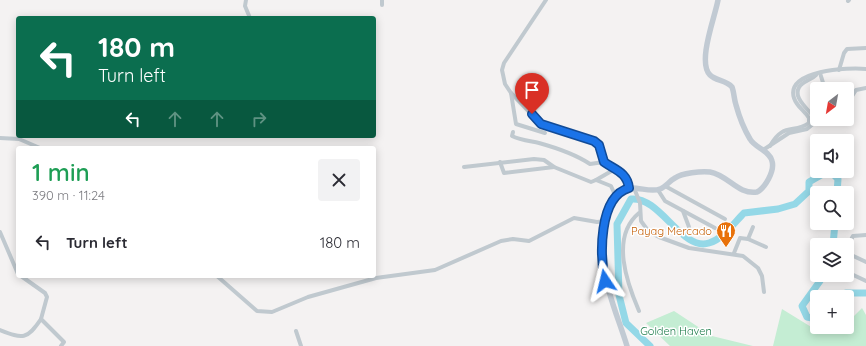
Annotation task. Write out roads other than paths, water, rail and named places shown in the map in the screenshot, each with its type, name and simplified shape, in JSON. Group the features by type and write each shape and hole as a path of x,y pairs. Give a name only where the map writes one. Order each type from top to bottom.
{"main road":[{"path":"627,346 613,309 602,263 605,221 609,208 616,195 623,190 632,188 658,190 679,175 709,172 717,174 741,190 757,192 766,184 772,166 771,158 753,143 746,132 736,104 732,87 712,77 707,71 705,62 706,48 718,0"}],"street":[{"path":"246,0 245,6 249,16"},
{"path":"546,0 510,54 502,70 505,84 511,93 541,124 594,141 599,145 604,162"},
{"path":"839,70 844,53 847,49 866,48"},
{"path":"763,150 770,146 774,139 787,131 809,123 809,118 799,108 794,90 800,80 810,74 854,68 866,69"},
{"path":"818,74 822,82"},
{"path":"854,93 856,90 866,88"},
{"path":"511,93 516,124 545,133"},
{"path":"513,132 512,136 517,139 540,144 578,156 590,164 604,162 625,175 638,196 640,203 639,213 643,225 659,238 689,248 734,253 747,258 758,268 762,276 764,292"},
{"path":"0,138 19,139 35,146"},
{"path":"464,167 534,159 544,160 554,167 591,182 615,169"},
{"path":"500,162 503,172 505,173 554,167"},
{"path":"596,180 611,186 616,195"},
{"path":"665,186 725,219"},
{"path":"658,190 665,201 715,228"},
{"path":"683,210 689,227"},
{"path":"639,213 626,229 624,256 624,271 639,311"},
{"path":"219,278 257,311 272,312 308,297 376,278 435,270 501,241 513,239 530,240 574,218 597,222 605,221"},
{"path":"748,239 754,227"},
{"path":"0,232 16,269"},
{"path":"852,238 853,236 866,235"},
{"path":"734,253 740,238 748,239 766,247"},
{"path":"854,256 866,262"},
{"path":"854,275 866,281"},
{"path":"0,330 14,336 26,337 32,333 41,319 47,297 45,293 24,278"},
{"path":"41,319 64,342 61,346"},
{"path":"296,331 301,346"}],"waterway":[{"path":"650,346 626,323 619,295 617,224 631,199 642,200 652,206 690,240 699,244 709,243 724,234 744,213 778,209 795,204 809,191 809,182 816,178"},
{"path":"837,178 838,186"},
{"path":"834,230 834,238"},
{"path":"814,290 819,282"},
{"path":"854,293 866,293"},
{"path":"810,295 802,306 807,317 810,318"}],"place":[{"name":"Payag Mercado","path":"726,248"}],"park label":[{"name":"Golden Haven","path":"676,331"}]}
